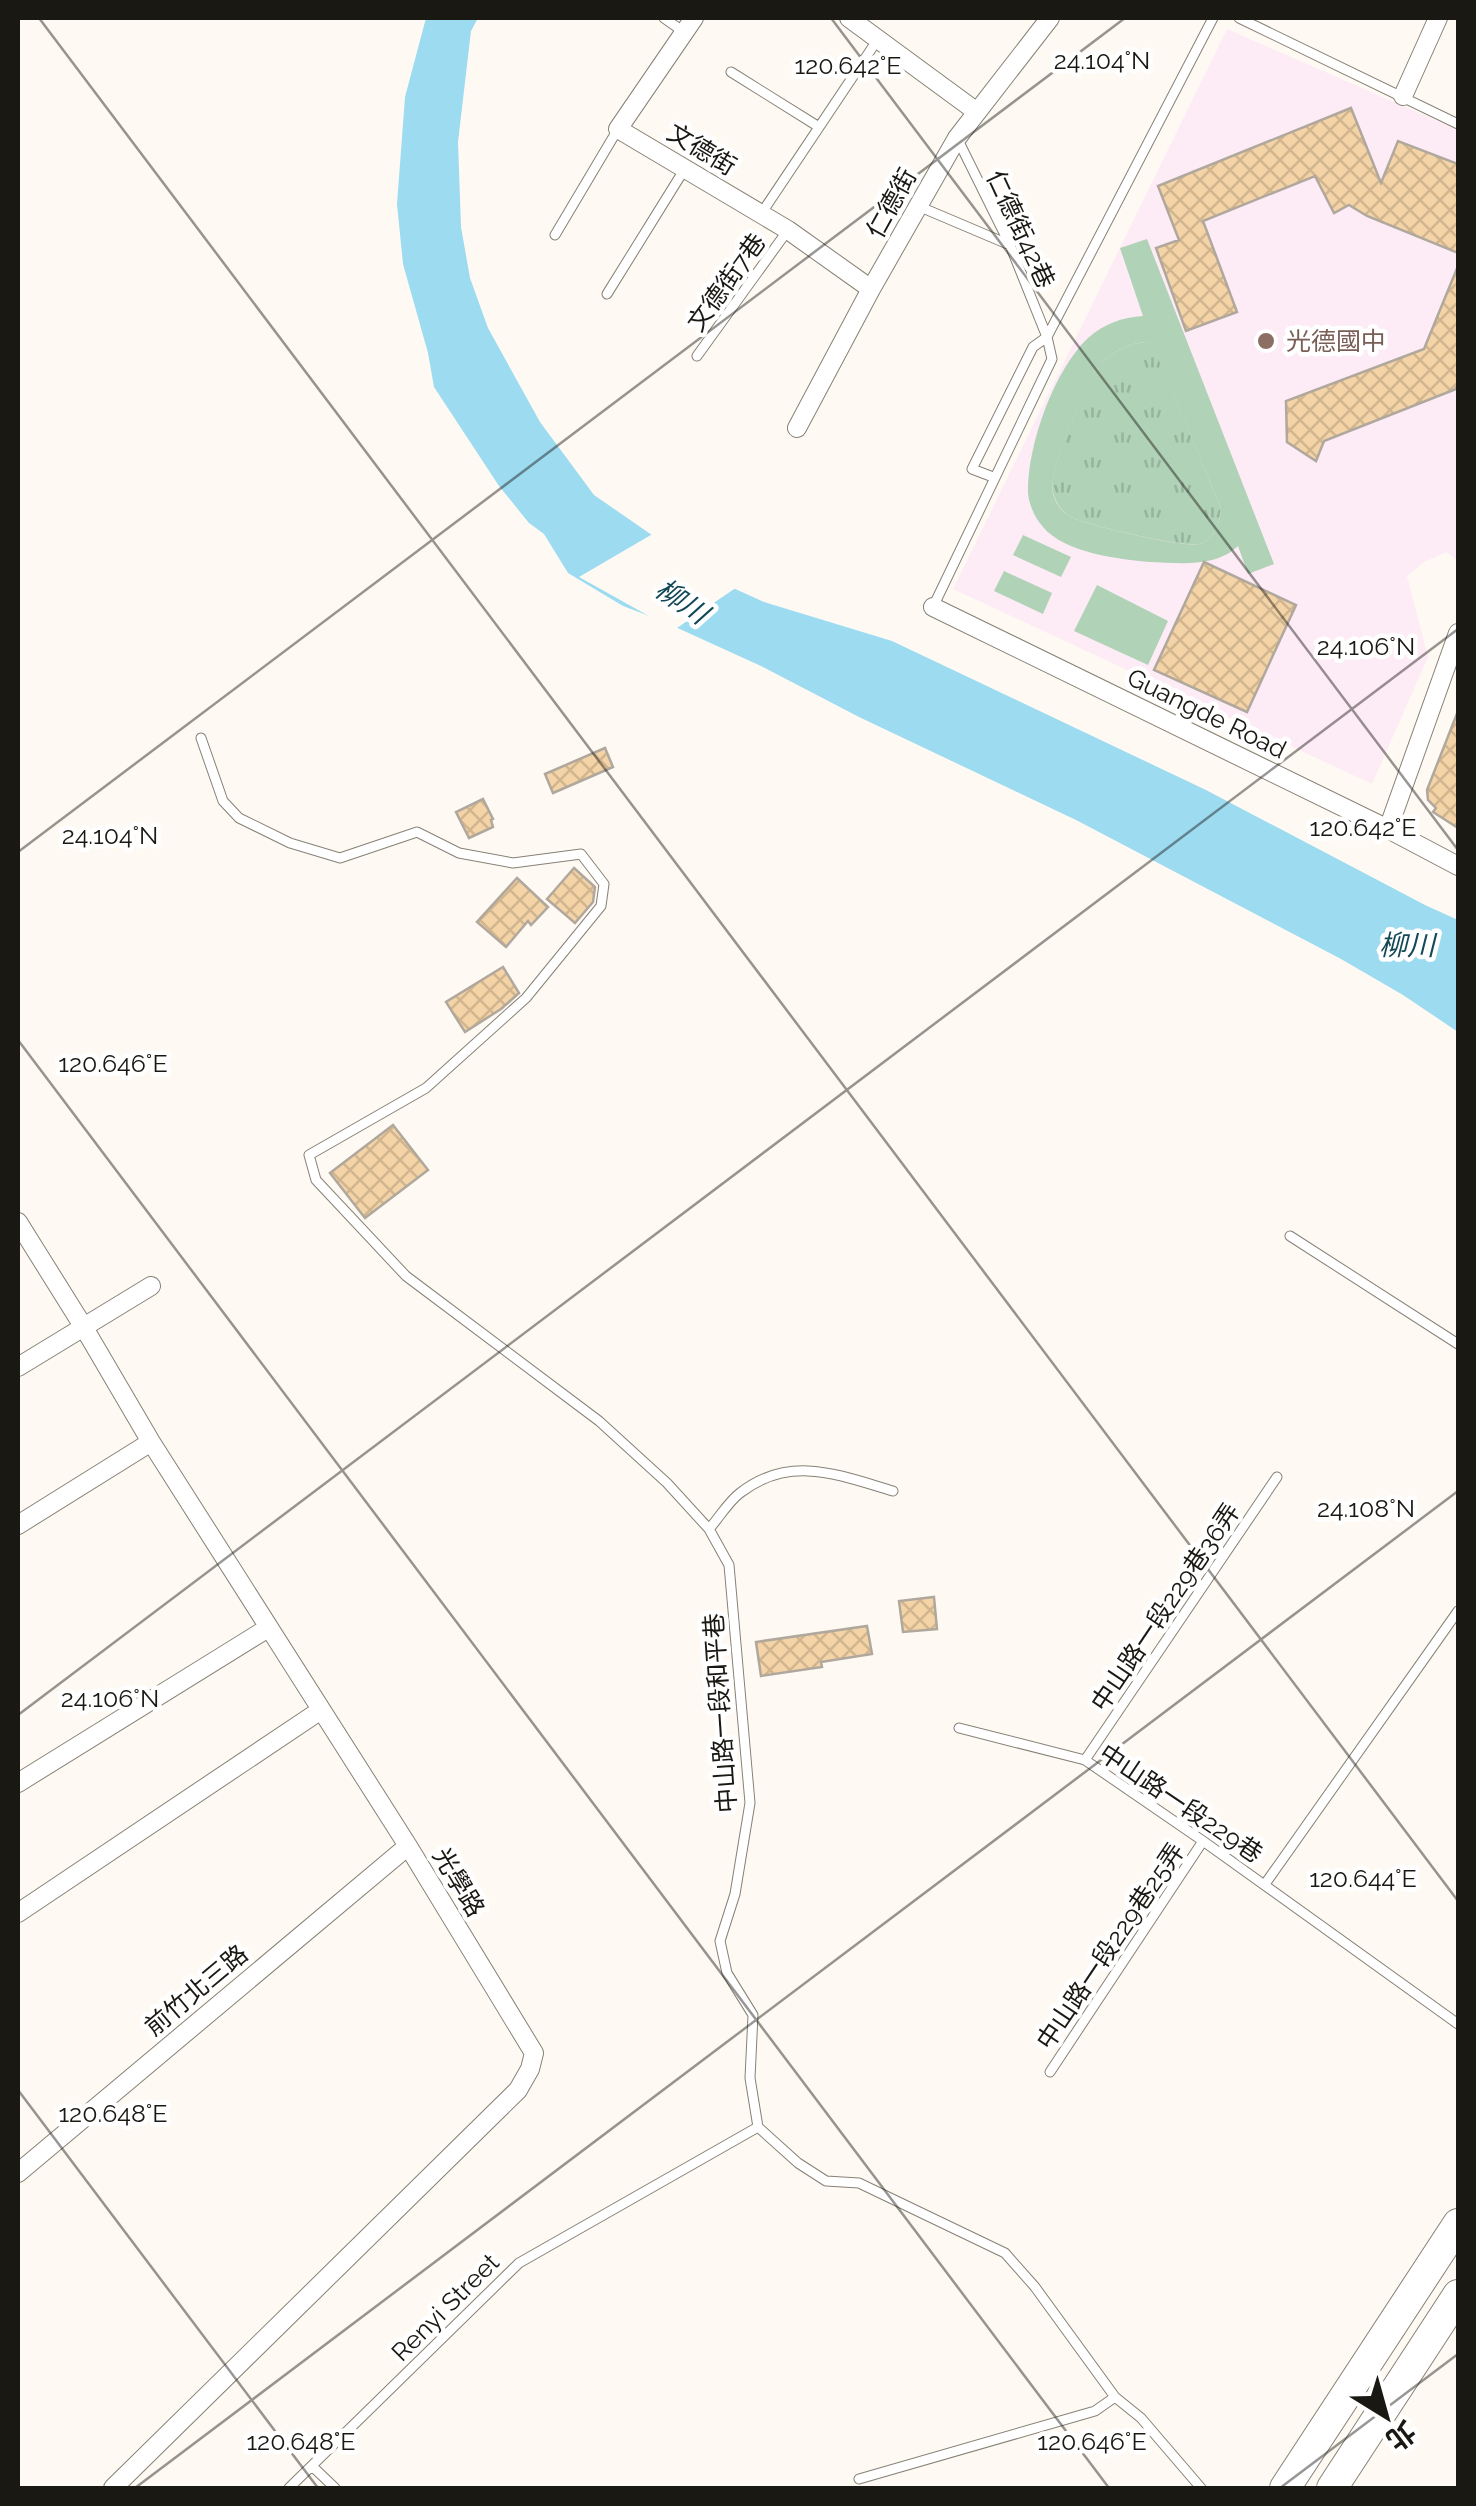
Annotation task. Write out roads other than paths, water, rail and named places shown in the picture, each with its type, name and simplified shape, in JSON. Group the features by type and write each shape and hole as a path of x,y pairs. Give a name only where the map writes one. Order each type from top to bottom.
{"main road":[{"path":"1332,2488 1441,2299 1458,2224"},
{"path":"1285,2488 1441,2299"}],"street":[{"path":"848,18 977,112"},
{"name":"仁德街","path":"797,428 956,138 1050,18"},
{"path":"1403,96 1438,18"},
{"path":"618,129 689,25"},
{"name":"文德街","path":"618,129 788,230 871,290"},
{"name":"Guangde Road","path":"933,607 1458,866"},
{"path":"1388,829 1458,633"},
{"name":"光學路","path":"18,1222 150,1442 408,1846 534,2053 518,2090 113,2488"},
{"path":"18,1367 151,1286"},
{"path":"18,1525 150,1442"},
{"path":"18,1783 268,1628"},
{"path":"18,1913 320,1710"},
{"name":"前竹北三路","path":"18,2174 408,1846"}],"lane":[{"path":"664,18 689,25"},
{"path":"993,478 972,470 1034,347 1048,338 1213,18"},
{"path":"1239,18 1458,124"},
{"path":"761,214 878,38"},
{"path":"730,72 819,127"},
{"path":"556,235 618,129"},
{"name":"仁德街42巷","path":"956,138 1010,246 1048,338"},
{"path":"607,294 686,168"},
{"path":"918,206 1010,246"},
{"name":"文德街7巷","path":"697,356 788,230"},
{"path":"933,607 1052,359 1048,338"},
{"name":"中山路一段和平巷","path":"201,738 223,801 238,818 290,843 340,858 417,832 459,853 513,863 581,854 604,884 601,906 526,998 426,1088 310,1155 316,1180 406,1276 599,1421 668,1483 709,1529 729,1565 750,1803 735,1894 720,1941 727,1973 753,2014 750,2078 758,2127"},
{"path":"1290,1236 1458,1344"},
{"path":"709,1529 739,1494 772,1474 820,1470 893,1491"},
{"name":"中山路一段229巷36弄","path":"1085,1760 1278,1476"},
{"path":"1264,1884 1458,1611"},
{"name":"中山路一段229巷","path":"959,1728 1085,1760 1458,2024"},
{"name":"中山路一段229巷25弄","path":"1050,2072 1204,1841"},
{"path":"758,2127 798,2163 826,2180 859,2183 1005,2253 1036,2287 1115,2397 1141,2418 1201,2488"},
{"name":"Renyi Street","path":"289,2488 519,2263 758,2127"},
{"path":"859,2479 1095,2411 1115,2397"},
{"path":"312,2466 335,2488"}],"water":[{"name":"柳川","path":"426,18 478,18 471,31 458,142 461,227 470,278 488,328 540,422 594,495 720,582 764,602 892,641 1206,790 1458,920 1458,1032 1341,959 1076,820 761,666 623,606 568,573 544,534 529,523 499,486 434,387 403,264 397,204 405,97"}],"place":[{"name":"光德國中","path":"1266,341"}]}
